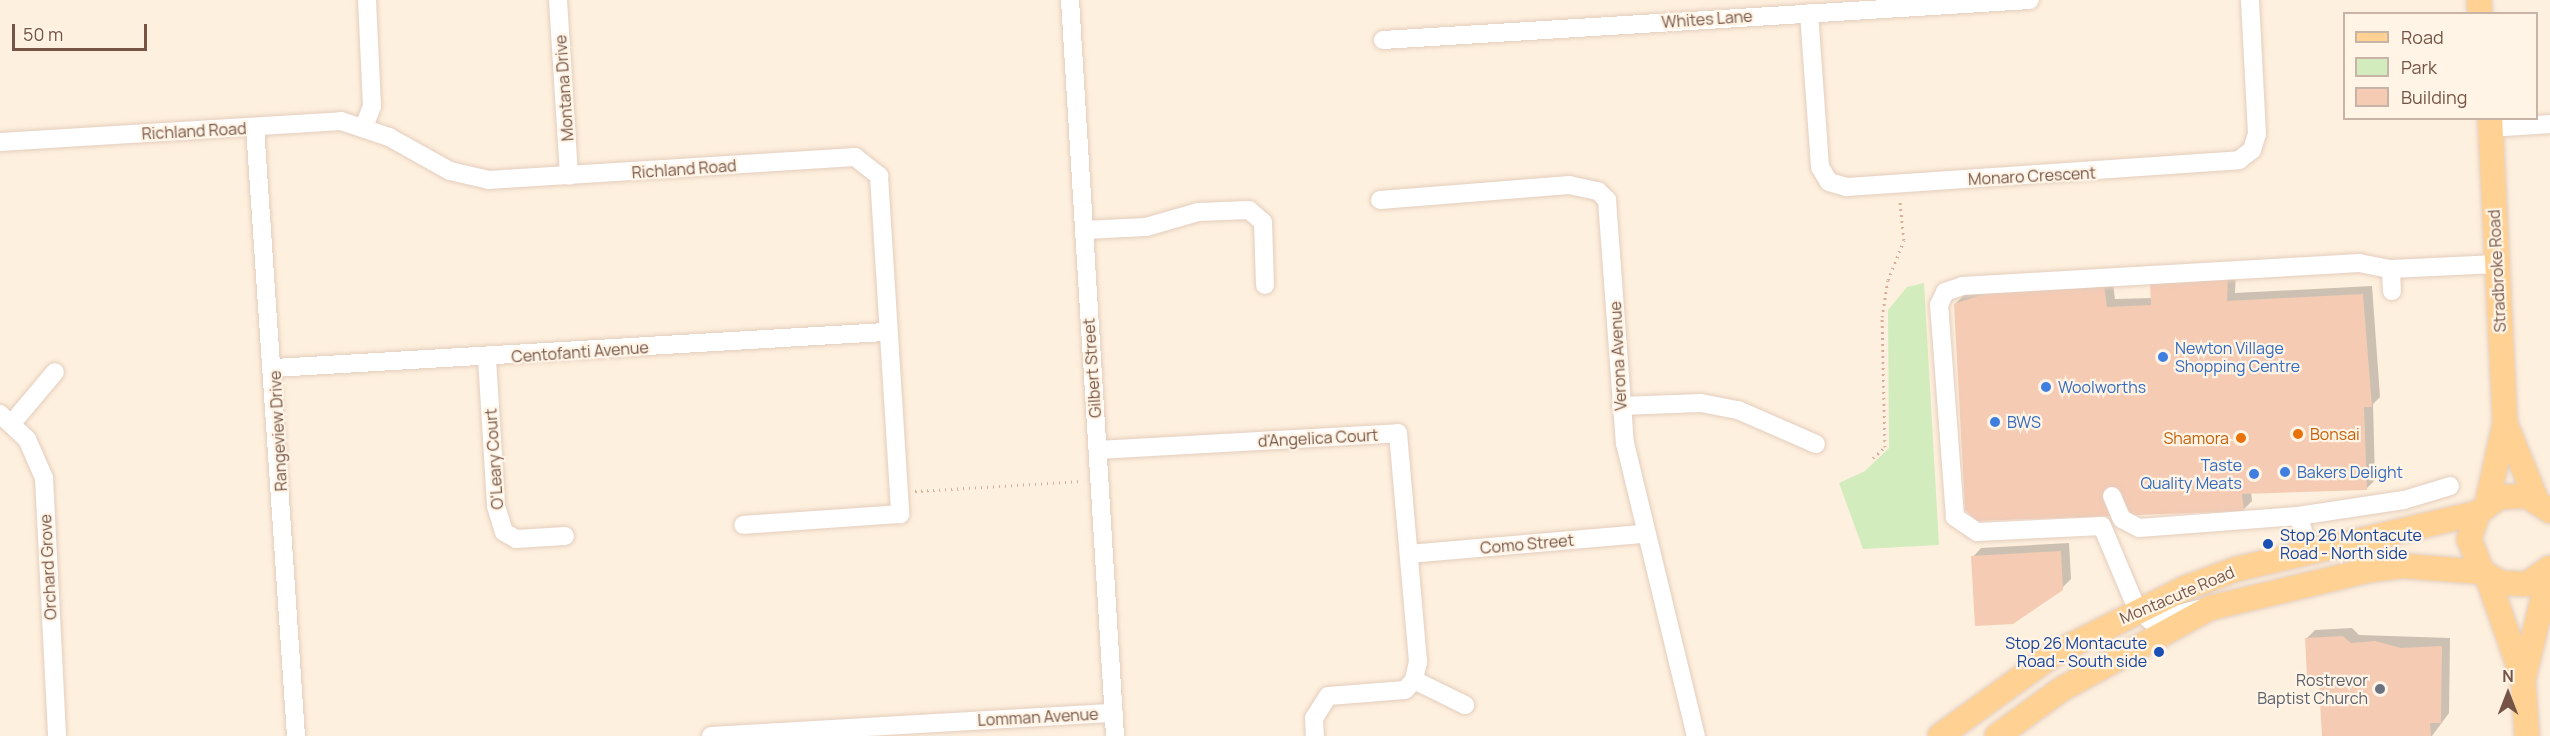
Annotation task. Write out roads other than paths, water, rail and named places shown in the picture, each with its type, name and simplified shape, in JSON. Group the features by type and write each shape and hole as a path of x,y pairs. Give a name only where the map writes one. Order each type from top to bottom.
{"main road":[{"name":"Stradbroke Road","path":"2484,574 2469,539 2482,508 2505,423 2490,123"},
{"name":"Stradbroke Road","path":"2505,423 2546,506"},
{"name":"Montacute Road","path":"1940,736 2054,654 2137,609 2237,568 2482,508 2515,494 2546,506"},
{"name":"Montacute Road","path":"1997,736 2062,689 2210,608 2369,570 2404,566 2484,574 2515,585 2550,568"},
{"path":"2523,678 2550,568"},
{"path":"2484,574 2523,678 2527,736"}],"street":[{"path":"364,128 372,106 367,0"},
{"name":"Montana Drive","path":"558,0 569,176"},
{"name":"Gilbert Street","path":"1070,0 1115,736"},
{"name":"Whites Lane","path":"1383,40 2030,0"},
{"name":"Monaro Crescent","path":"1809,13 1820,167 1829,182 1847,187 2239,160 2252,150 2258,134 2250,0"},
{"name":"Richland Road","path":"0,142 341,122 364,128 471,179 569,176 855,157 879,176 885,332 900,514 742,525"},
{"path":"2490,123 2550,124"},
{"name":"Rangeview Drive","path":"255,127 275,368 296,736"},
{"name":"Verona Avenue","path":"1380,200 1569,186 1598,191 1610,213 1621,406 1644,534 1696,736"},
{"path":"1084,230 1146,227 1198,212 1249,210 1263,222 1265,285"},
{"path":"2210,608 2151,621 2137,609 2102,526 1977,532 1955,518 1939,305 1944,292 1962,286 2359,263 2391,269 2497,264"},
{"path":"2391,269 2392,291"},
{"name":"Centofanti Avenue","path":"275,368 487,358 885,332"},
{"name":"O'Leary Court","path":"487,358 496,506 504,532 516,539 564,536"},
{"path":"7,418 55,372"},
{"path":"1621,406 1701,403 1729,408 1815,444"},
{"name":"Orchard Grove","path":"7,418 44,478 57,736"},
{"name":"d'Angelica Court","path":"1098,450 1398,433 1418,662 1409,685"},
{"path":"2112,496 2122,519 2139,528 2298,516 2403,500 2450,486"},
{"path":"2298,516 2310,550"},
{"name":"Como Street","path":"1410,554 1644,534"},
{"path":"1315,736 1314,718 1328,696 1409,685 1466,705"},
{"name":"Lomman Avenue","path":"711,736 1113,713"}],"place":[{"name":"Newton Village Shopping Centre","path":"2163,357"},
{"name":"Woolworths","path":"2046,387"},
{"name":"BWS","path":"1995,422"},
{"name":"Bonsai","path":"2298,434"},
{"name":"Shamora","path":"2241,438"},
{"name":"Bakers Delight","path":"2285,472"},
{"name":"Taste Quality Meats","path":"2254,474"},
{"name":"Stop 26 Montacute Road - North side","path":"2268,544"},
{"name":"Stop 26 Montacute Road - South side","path":"2159,652"},
{"name":"Rostrevor Baptist Church","path":"2380,689"}]}
